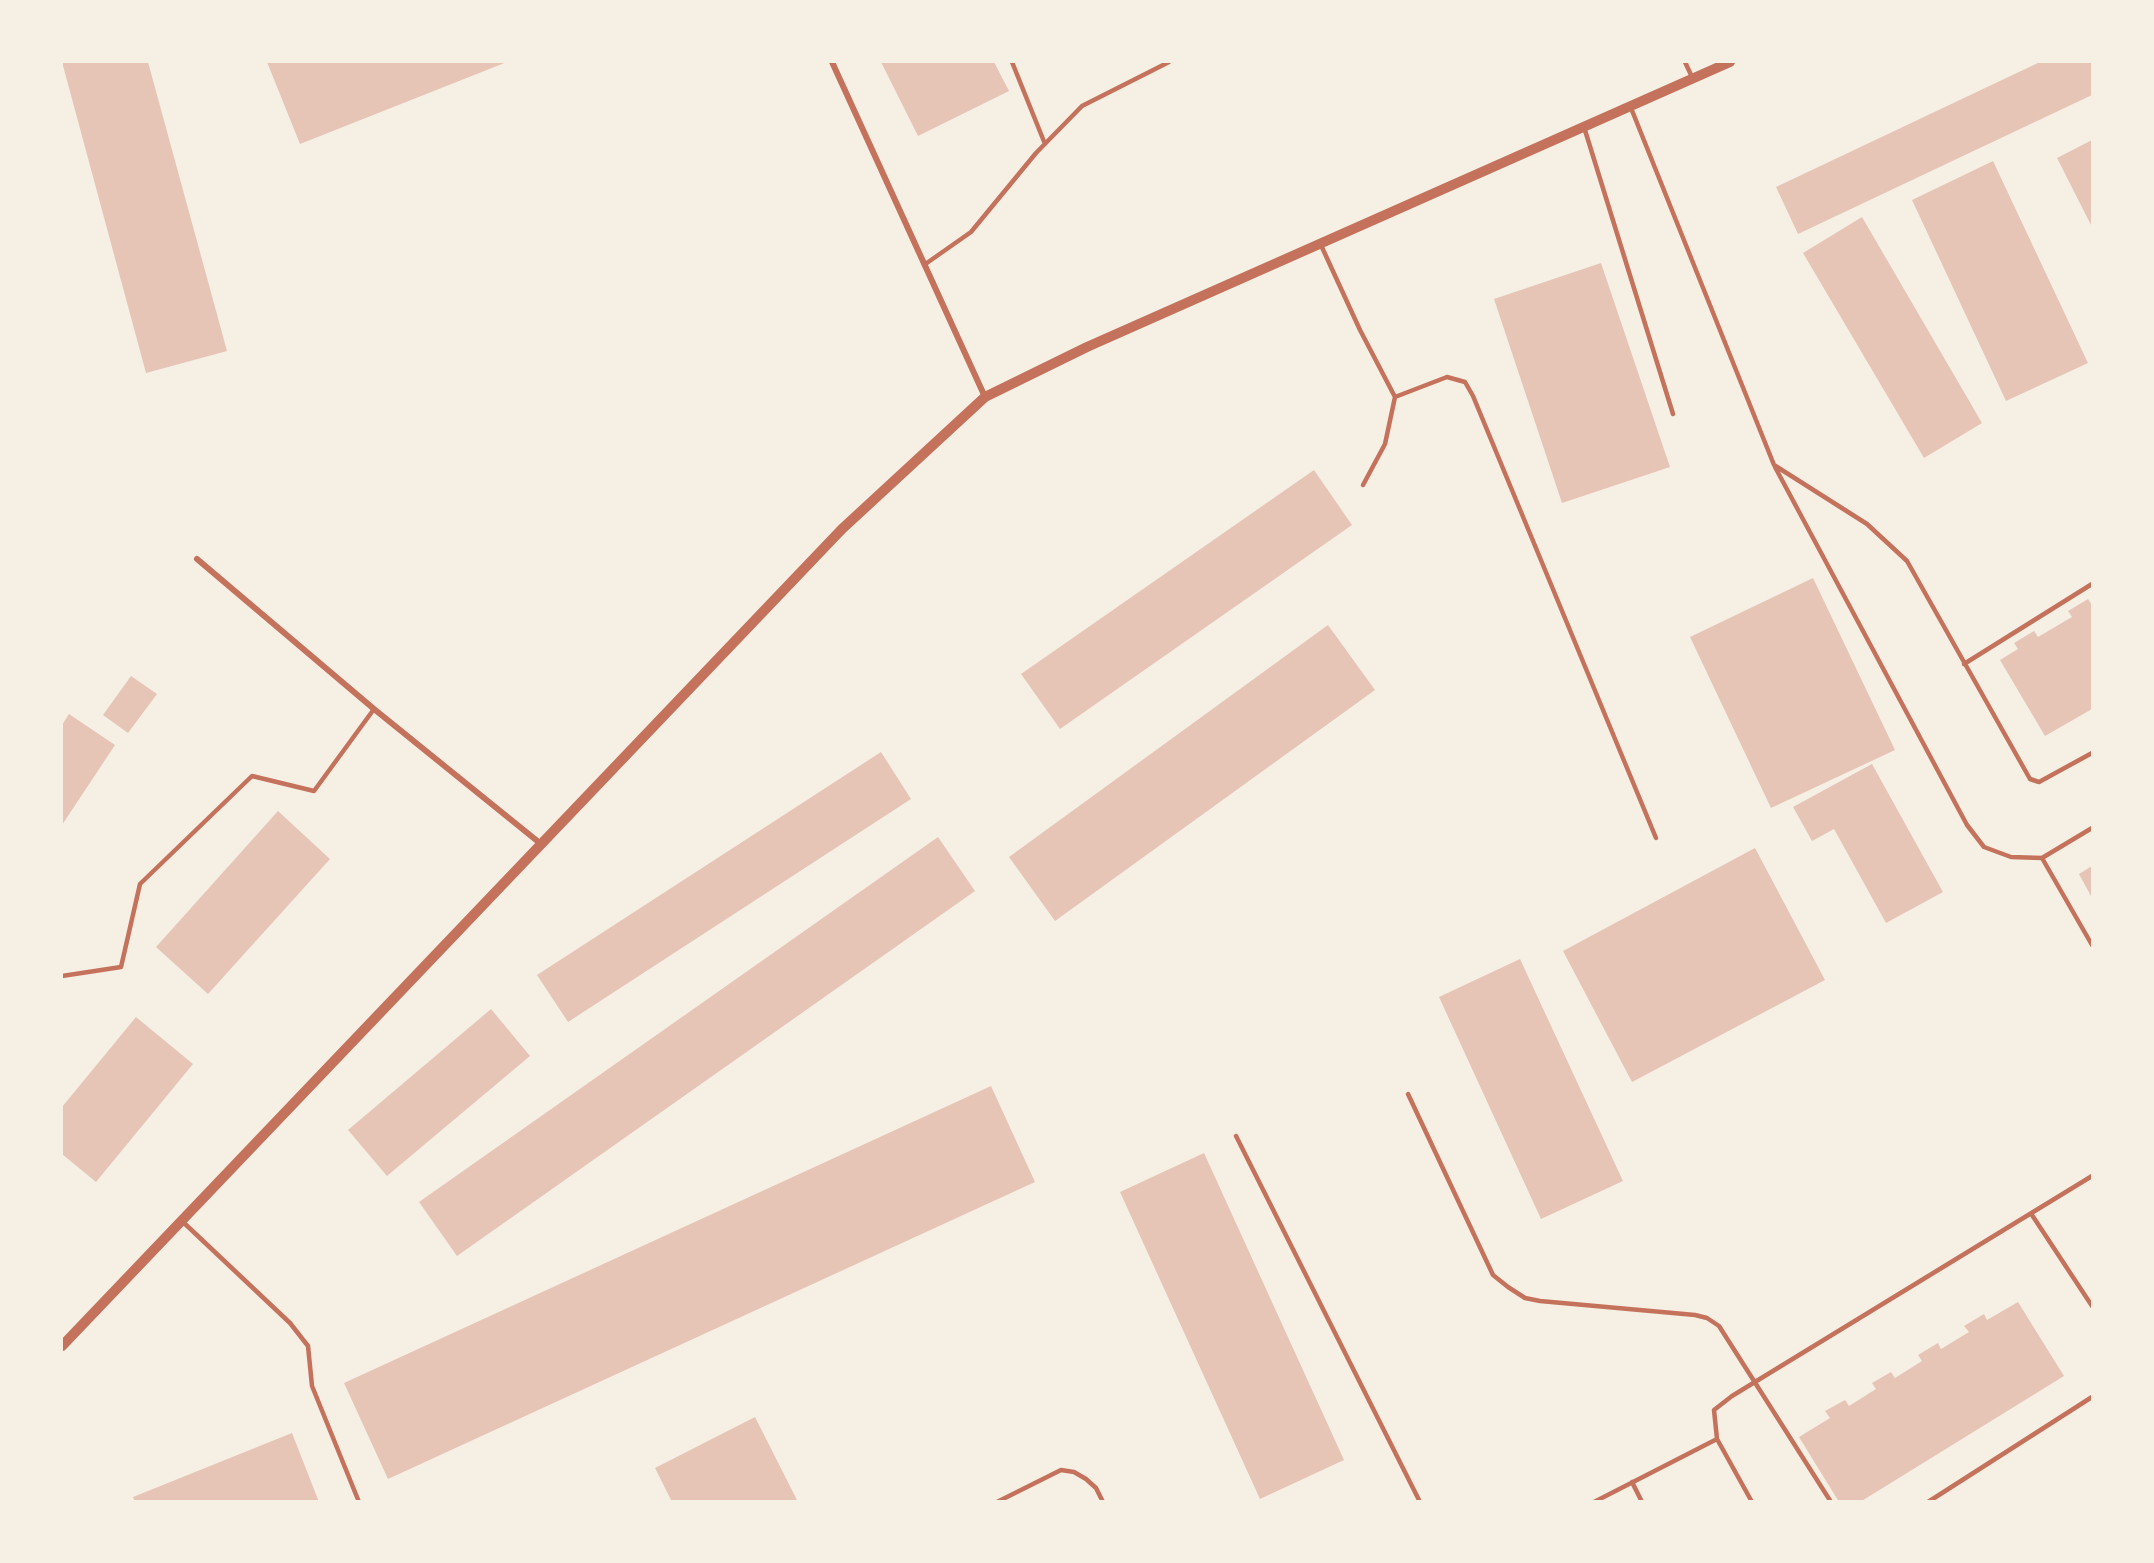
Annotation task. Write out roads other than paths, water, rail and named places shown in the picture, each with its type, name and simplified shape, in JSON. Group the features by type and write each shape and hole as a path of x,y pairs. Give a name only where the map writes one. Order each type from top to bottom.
{"street":[{"path":"832,62 985,398"},
{"path":"62,1346 842,529 985,398 1087,347 1730,62"},
{"path":"197,559 374,709 541,844"}],"lane":[{"path":"1012,62 1045,144"},
{"path":"924,265 971,232 1045,144 1082,106 1169,62"},
{"path":"1685,62 1692,77"},
{"path":"1630,105 1774,465 1967,825 1984,847 2011,856 2042,858 2092,828"},
{"path":"1584,126 1673,414"},
{"path":"1320,243 1360,330 1395,398 1385,444 1363,485"},
{"path":"1395,398 1447,377 1465,382 1473,396 1656,838"},
{"path":"1774,465 1867,524 1907,561 2030,779 2039,782 2092,753"},
{"path":"1964,664 2092,584"},
{"path":"62,976 121,967 140,884 252,776 314,792 374,709"},
{"path":"2042,858 2092,945"},
{"path":"1408,1094 1493,1275 1525,1298 1695,1315 1707,1318 1719,1326 1832,1502"},
{"path":"1236,1136 1420,1502"},
{"path":"1752,1502 1717,1439 1714,1410 1755,1382 2032,1215 2092,1176"},
{"path":"2032,1215 2092,1306"},
{"path":"181,1220 290,1323 308,1346 312,1386 359,1502"},
{"path":"1928,1502 2092,1397"},
{"path":"1594,1502 1717,1439"},
{"path":"997,1502 1061,1470 1074,1472 1086,1479 1096,1488 1103,1502"},
{"path":"1632,1482 1642,1502"}]}
